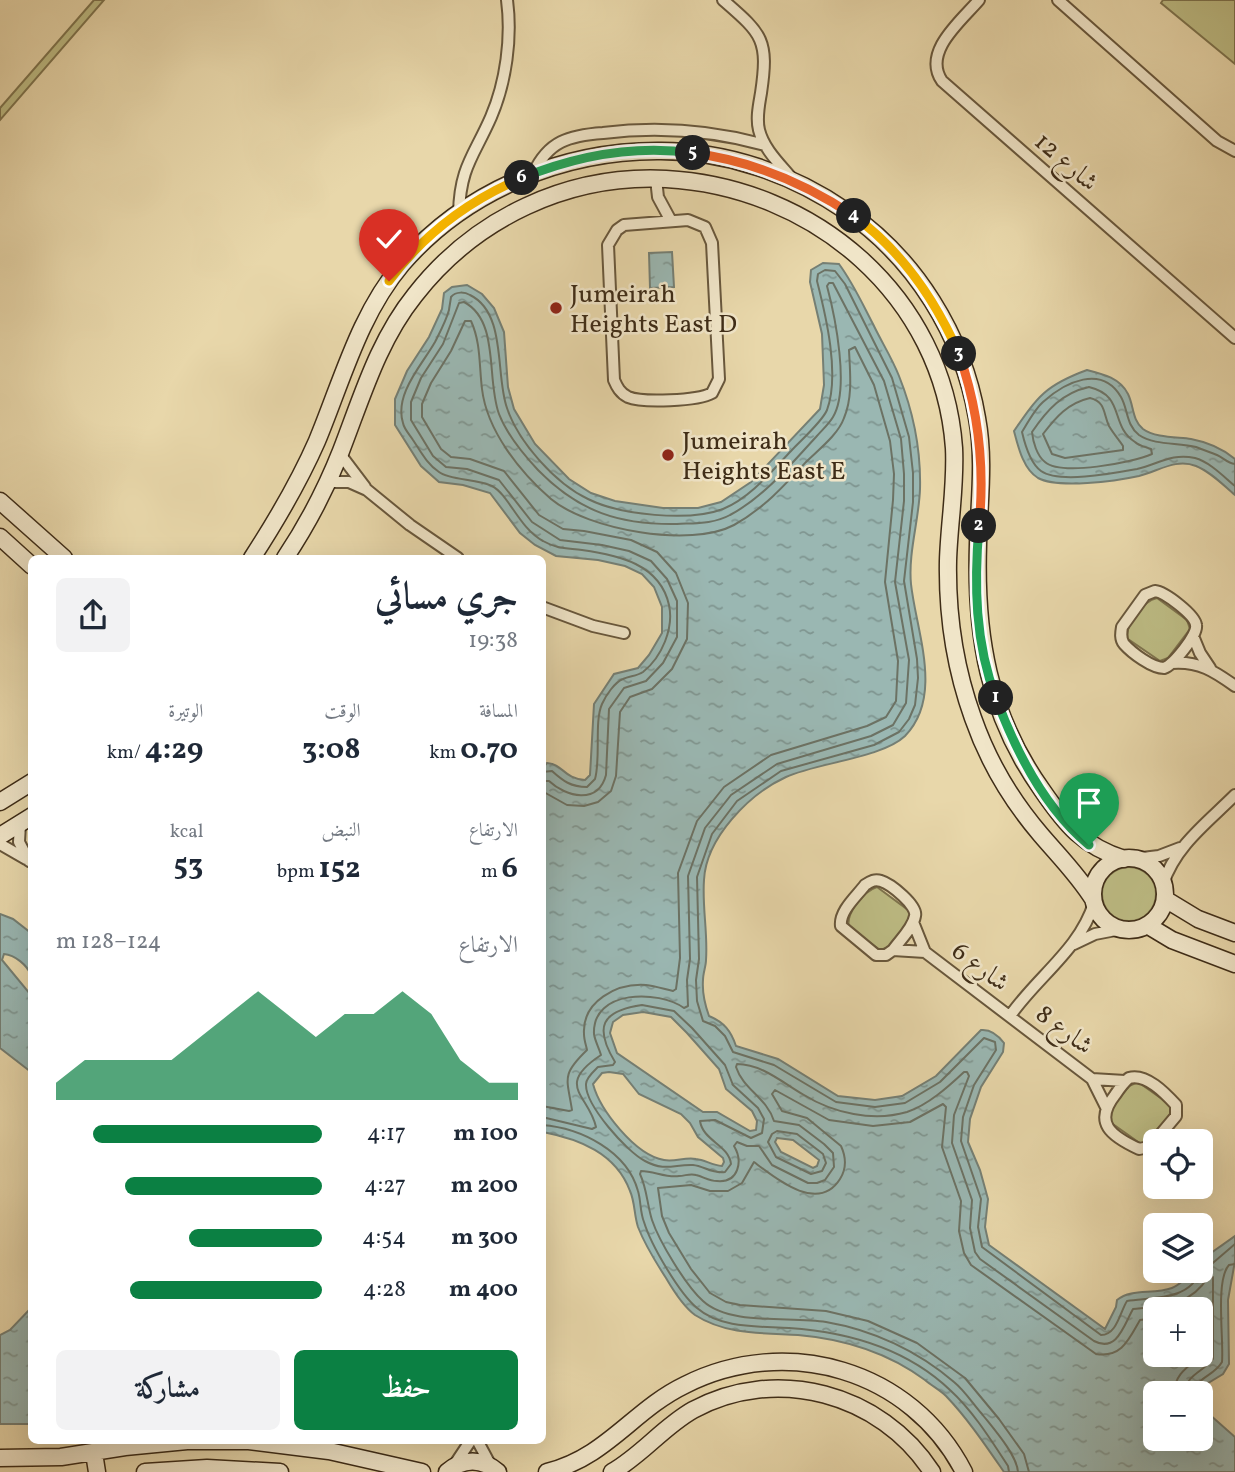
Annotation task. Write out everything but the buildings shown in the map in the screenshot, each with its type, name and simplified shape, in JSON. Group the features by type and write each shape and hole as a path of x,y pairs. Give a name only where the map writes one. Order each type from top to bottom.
{"street":[{"path":"459,213 460,182 472,152 491,118 502,81 508,35 508,0"},
{"path":"723,0 755,29 762,43 765,58 758,117 760,132 765,145 795,182"},
{"name":"شارع 12","path":"979,0 938,50 936,66 942,81 1235,338"},
{"path":"1058,0 1217,141 1235,151"},
{"path":"533,174 548,150 560,142 598,133 647,129 684,130 719,134 765,145"},
{"path":"254,555 283,509 309,458 350,352 389,281 430,236 459,213 482,198 533,174 596,156 637,151 677,151 718,156 770,171 827,198 879,237 913,273 930,296 959,355 977,417 982,482 977,562 981,644 990,683 1004,721 1040,787 1074,832 1089,845 1106,853 1149,865 1155,870 1164,891 1198,919 1235,933"},
{"path":"671,221 658,197 649,167 659,160 718,156"},
{"path":"287,555 328,482 387,337 415,294 450,257 495,223 542,199 593,184 651,179 687,180 718,185 777,203 827,231 858,256 902,306 931,357 941,384 953,445 955,476 948,562 949,605 961,679 982,742 1009,792 1073,871 1101,916 1121,929 1130,930 1147,925 1158,914 1171,864 1183,846 1235,795"},
{"path":"647,222 658,197"},
{"path":"647,222 697,222 705,227 712,243 719,379 712,393 699,398 630,398 623,394 614,380 608,245 617,230 624,225 647,222"},
{"path":"858,256 882,269 911,300 924,301 930,296"},
{"path":"350,352 363,366 367,383"},
{"path":"340,454 367,490 410,525 454,555"},
{"path":"328,482 349,482 367,490"},
{"path":"0,500 61,555"},
{"path":"951,527 965,525 978,529"},
{"path":"0,537 28,562"},
{"path":"948,562 977,562"},
{"path":"1160,591 1194,618 1196,629 1193,636 1172,663 1158,668 1125,645 1122,627 1145,595 1160,591"},
{"path":"546,608 593,626 624,633"},
{"path":"1193,636 1210,668"},
{"path":"1172,663 1192,663 1210,668 1235,686"},
{"path":"0,802 28,784"},
{"path":"0,836 26,820"},
{"path":"26,820 19,842 28,858"},
{"path":"0,844 28,861"},
{"path":"1010,1016 1071,946 1085,925 1094,901 1097,877 1113,862 1159,856 1183,846"},
{"name":"شارع 6","path":"925,952 893,950 886,955 872,953 841,926 843,914 865,884 881,881 914,907 916,915 913,922 925,952 1010,1016"},
{"path":"893,950 913,922"},
{"path":"1147,925 1171,940 1235,964"},
{"path":"1071,946 1095,934 1121,929"},
{"name":"شارع 8","path":"1010,1016 1092,1079 1106,1107 1104,1116 1109,1129 1133,1146 1143,1149"},
{"name":"شارع 8","path":"1092,1079 1125,1081 1140,1076 1177,1105 1177,1116 1166,1129"},
{"path":"1106,1107 1125,1081"},
{"path":"547,1472 581,1459 604,1446 652,1405 684,1385 717,1371 780,1360 835,1368 861,1377 885,1390 920,1413 940,1435 964,1472"},
{"path":"612,1472 692,1410 717,1399 772,1388 828,1394 864,1409 896,1430 922,1457 932,1472"},
{"path":"0,1458 62,1465 94,1452 160,1444"},
{"path":"273,1444 329,1451 422,1472"},
{"path":"450,1469 468,1444"},
{"path":"479,1444 495,1469"},
{"path":"94,1452 97,1472"},
{"path":"450,1469 472,1461 495,1469"},
{"path":"145,1472 207,1468 280,1472"}],"shaded area":[{"path":"94,0 104,0 0,120 0,108"},
{"path":"1163,0 1235,0 1235,64 1161,3"},
{"path":"1157,598 1187,620 1190,629 1168,658 1160,661 1128,639 1132,621 1146,604"},
{"path":"1129,867 1148,875 1156,894 1148,913 1129,921 1110,913 1102,894 1110,875"},
{"path":"877,887 908,910 911,918 889,947 880,950 849,928 850,916 857,904"},
{"path":"1138,1082 1169,1104 1172,1112 1159,1129 1143,1129 1141,1144 1110,1122 1110,1109 1129,1086"}],"water":[{"path":"672,252 674,287 650,288 649,253"},
{"path":"823,263 839,264 896,369 912,417 919,460 920,489 910,572 922,642 925,683 923,702 917,720 895,744 786,777 744,806 721,833 712,849 704,880 706,962 703,990 709,1016 726,1028 736,1046 778,1059 838,1096 875,1100 902,1096 936,1076 981,1030 997,1035 1004,1043 1003,1052 981,1087 970,1119 968,1142 988,1199 985,1227 989,1245 1105,1329 1117,1300 1123,1296 1165,1290 1180,1283 1213,1283 1213,1252 1235,1236 1235,1261 1228,1300 1229,1364 1223,1374 1212,1381 1143,1381 1143,1451 1213,1451 1213,1418 1235,1437 1235,1472 1004,1472 946,1396 896,1362 865,1349 832,1340 732,1330 695,1315 675,1293 647,1247 638,1227 630,1191 616,1167 606,1157 583,1144 546,1133 546,764 557,766 578,779 585,780 590,775 594,704 614,674 638,668 649,655 662,633 662,607 654,587 642,574 625,566 598,560 556,556 520,533 490,493 463,485 439,482 421,466 395,425 395,399 407,371 429,337 442,309 444,293 452,287 467,285 482,294 494,308 504,332 508,387 514,409 535,444 569,479 591,493 615,501 663,508 698,508 721,502 751,482 820,409 824,385 822,334 810,282 811,270","holes":["643,1012 671,1017 719,1069 726,1089 752,1111 757,1121 756,1130 750,1131 717,1112 703,1112 617,1053 610,1033 613,1022 623,1015","602,1073 623,1074 639,1094 681,1114 698,1137 723,1158 722,1166 692,1159 664,1160 642,1150 631,1141 611,1118 593,1084","777,1138 793,1140 819,1160 817,1166 813,1168 781,1152 775,1142"]},
{"path":"1087,370 1116,380 1125,389 1135,417 1143,429 1160,436 1203,442 1235,459 1235,495 1207,472 1181,463 1129,478 1087,483 1047,481 1033,474 1022,457 1014,431 1044,393"},
{"path":"0,914 13,919 28,931 28,970 12,956 4,954 2,960 28,991 28,1070 0,1048"},
{"path":"28,1311 28,1424 0,1424 0,1335 10,1330"}],"place":[{"name":"Jumeirah Heights East D","path":"556,308"},
{"name":"Jumeirah Heights East E","path":"668,455"}],"route":[{"path":"389,281 430,236 482,198 557,165 596,156 637,151 677,151 718,156 770,171 795,182 827,198 857,218 913,273 930,296 959,355 970,385 981,449 977,604 981,644 990,683 1004,721 1033,778 1074,832 1089,845"}]}
